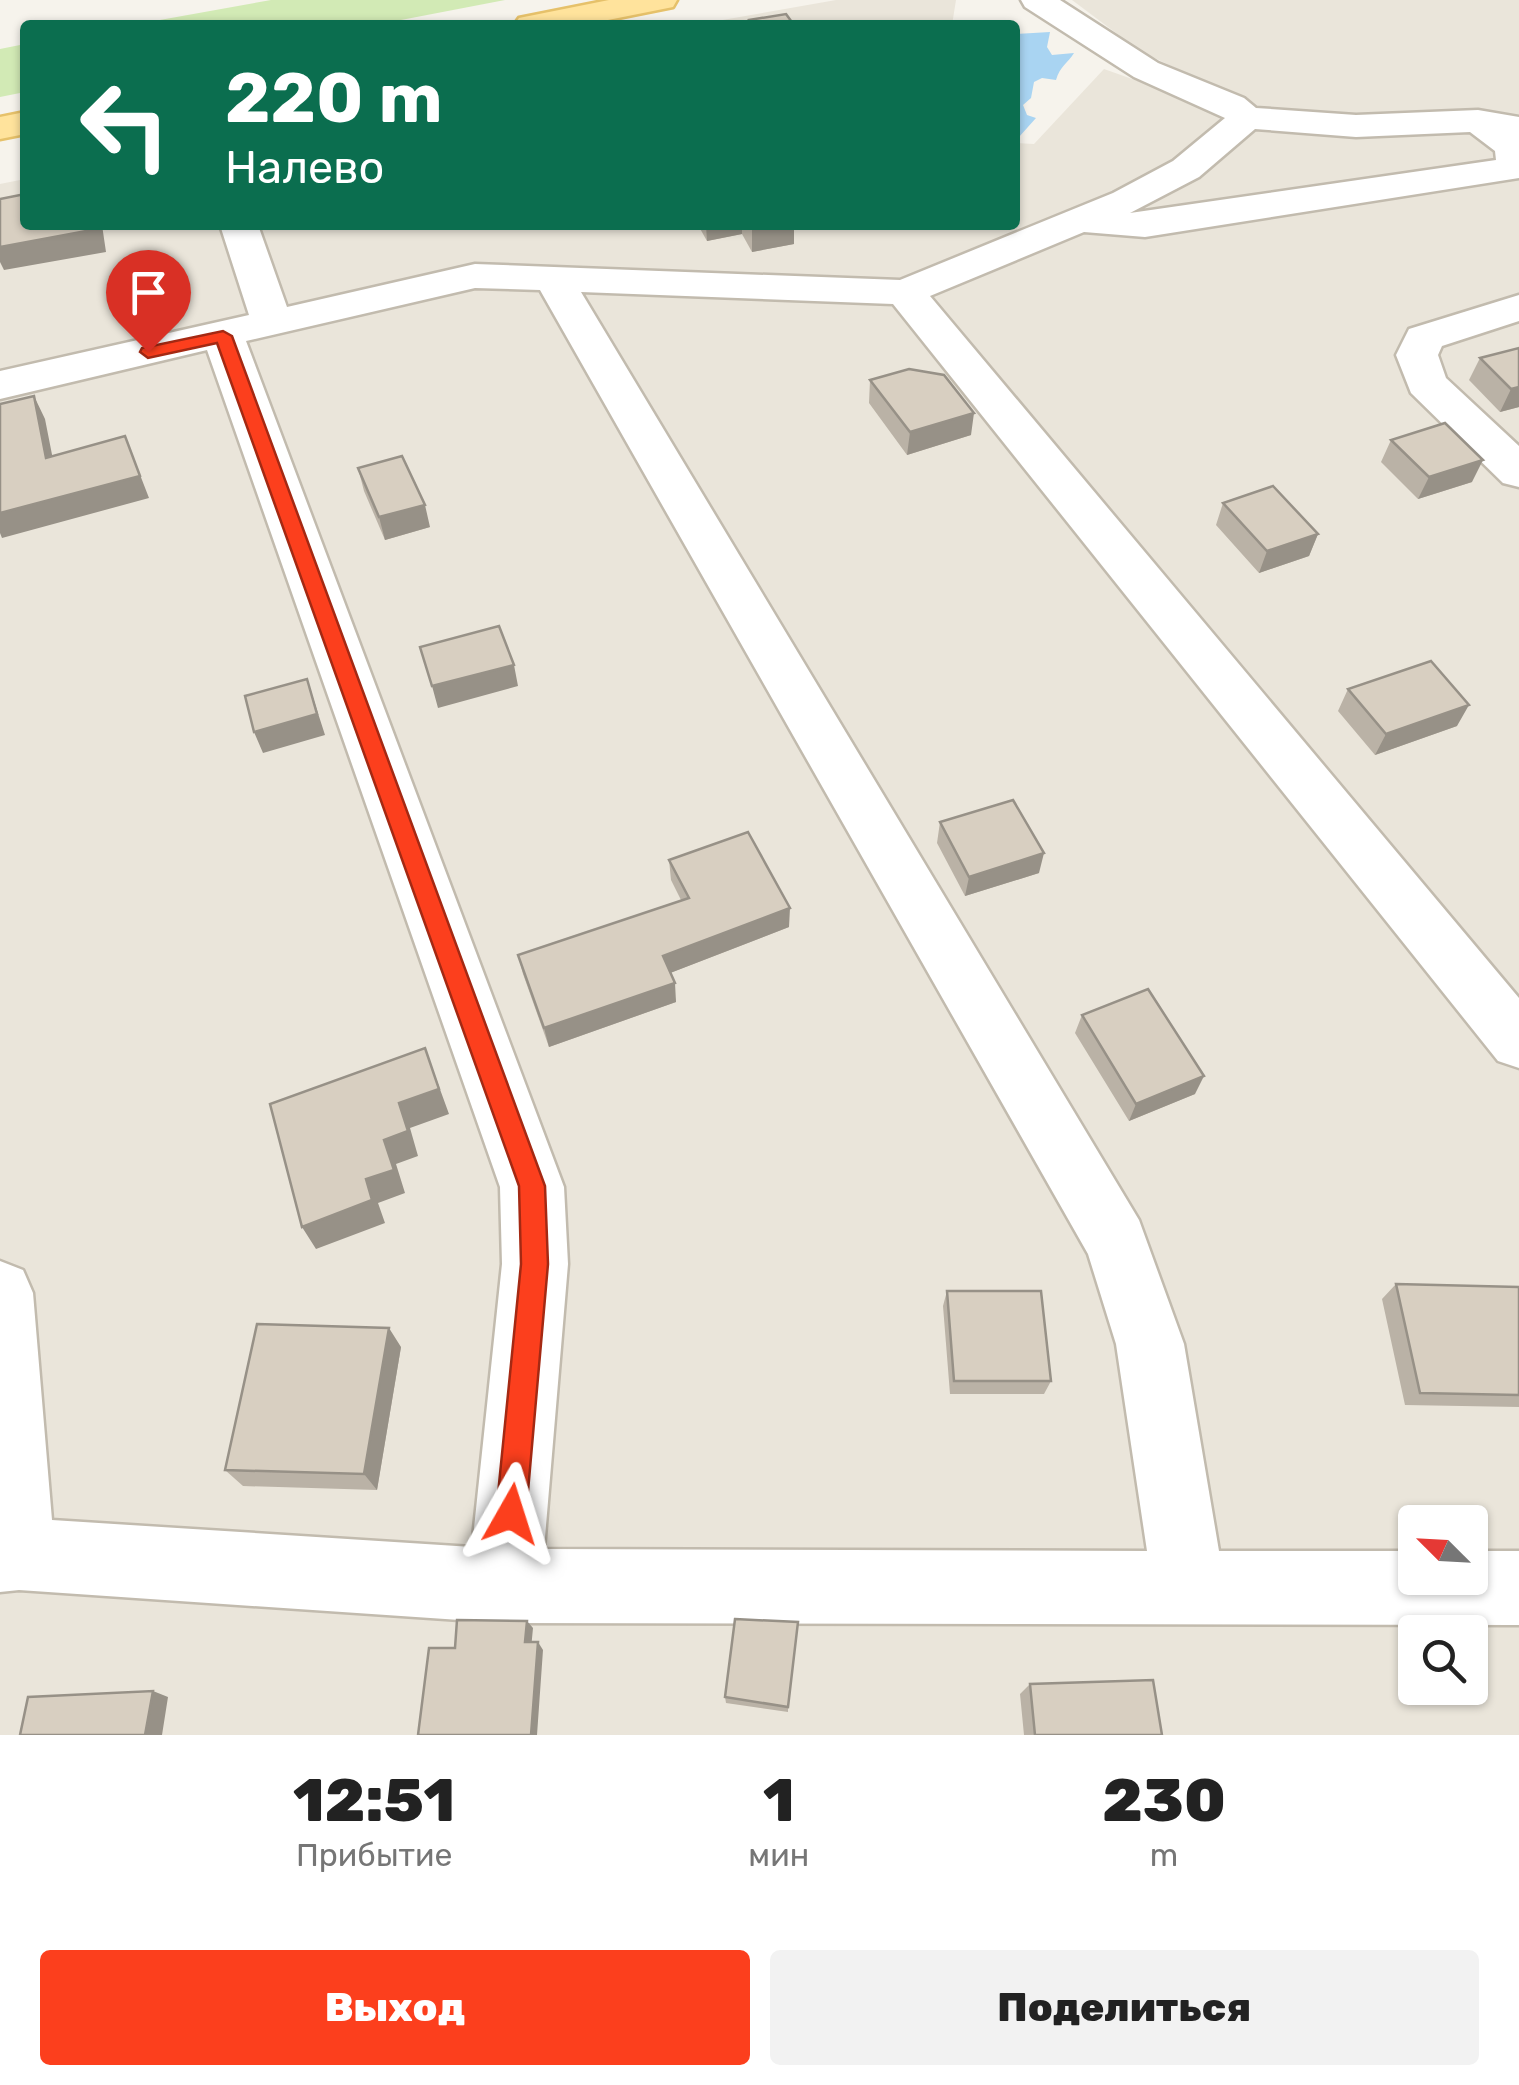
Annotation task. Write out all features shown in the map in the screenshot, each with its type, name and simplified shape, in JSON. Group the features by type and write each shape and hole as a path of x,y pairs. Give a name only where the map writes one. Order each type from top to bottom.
{"main road":[{"path":"557,20 660,0"}],"street":[{"path":"1037,0 1146,70 1231,106 1247,118 1356,126 1478,121 1519,128"},
{"path":"0,385 475,276 904,292 1126,201 1186,169 1247,118"},
{"path":"1069,224 1145,225 1509,168 1516,161 1513,147 1478,121"},
{"path":"239,230 248,330 532,1186 534,1264 504,1586"},
{"path":"552,277 1116,1242 1150,1344 1189,1587"},
{"path":"904,292 1519,1042"},
{"path":"1519,307 1424,338 1417,356 1426,383 1519,472"},
{"path":"0,1293 10,1555 504,1586 1519,1588"}],"shaded area":[{"path":"836,0 956,0 953,20 722,20"},
{"path":"1072,0 1519,0 1519,1735 0,1735 0,184 20,180 20,230 1020,230 1020,143 1034,144 1104,69 1149,85 1192,76 1140,51"}],"green space":[{"path":"271,0 505,0 401,20 160,20"},
{"path":"20,45 20,93 0,97 0,49"}],"water":[{"path":"1050,32 1047,47 1052,55 1074,53 1056,80 1042,78 1034,82 1031,98 1023,105 1027,115 1036,118 1020,136 1020,34"}],"building":[{"path":"786,14 790,20 749,20"},
{"path":"20,195 20,230 92,230 0,247 0,199"},
{"path":"1519,348 1519,387 1511,389 1480,358"},
{"path":"909,369 944,375 974,413 910,432 870,380"},
{"path":"34,396 46,458 125,436 140,476 0,513 0,404"},
{"path":"1445,423 1483,460 1429,477 1391,440"},
{"path":"402,456 425,505 379,517 358,468"},
{"path":"1273,486 1318,534 1267,551 1223,503"},
{"path":"499,626 514,665 432,686 420,647"},
{"path":"1431,661 1469,705 1386,734 1348,689"},
{"path":"307,679 317,714 254,732 245,696"},
{"path":"1013,800 1044,853 969,877 940,822"},
{"path":"748,832 790,908 663,956 675,983 544,1028 518,955 689,898 669,860"},
{"path":"1148,989 1204,1076 1136,1104 1082,1015"},
{"path":"425,1048 439,1089 399,1103 408,1131 384,1140 394,1170 366,1179 372,1200 302,1227 270,1104"},
{"path":"1396,1284 1519,1287 1519,1395 1420,1393"},
{"path":"947,1291 1041,1291 1051,1381 954,1381"},
{"path":"257,1324 389,1328 364,1474 225,1470"},
{"path":"735,1619 798,1622 788,1707 725,1697"},
{"path":"457,1620 527,1621 525,1642 538,1642 531,1735 418,1735 429,1648 455,1648"},
{"path":"1153,1680 1162,1735 1035,1735 1030,1684"},
{"path":"153,1691 145,1735 20,1735 28,1697"}],"route":[{"path":"148,352 223,336 532,1186 534,1264 511,1514"}]}
